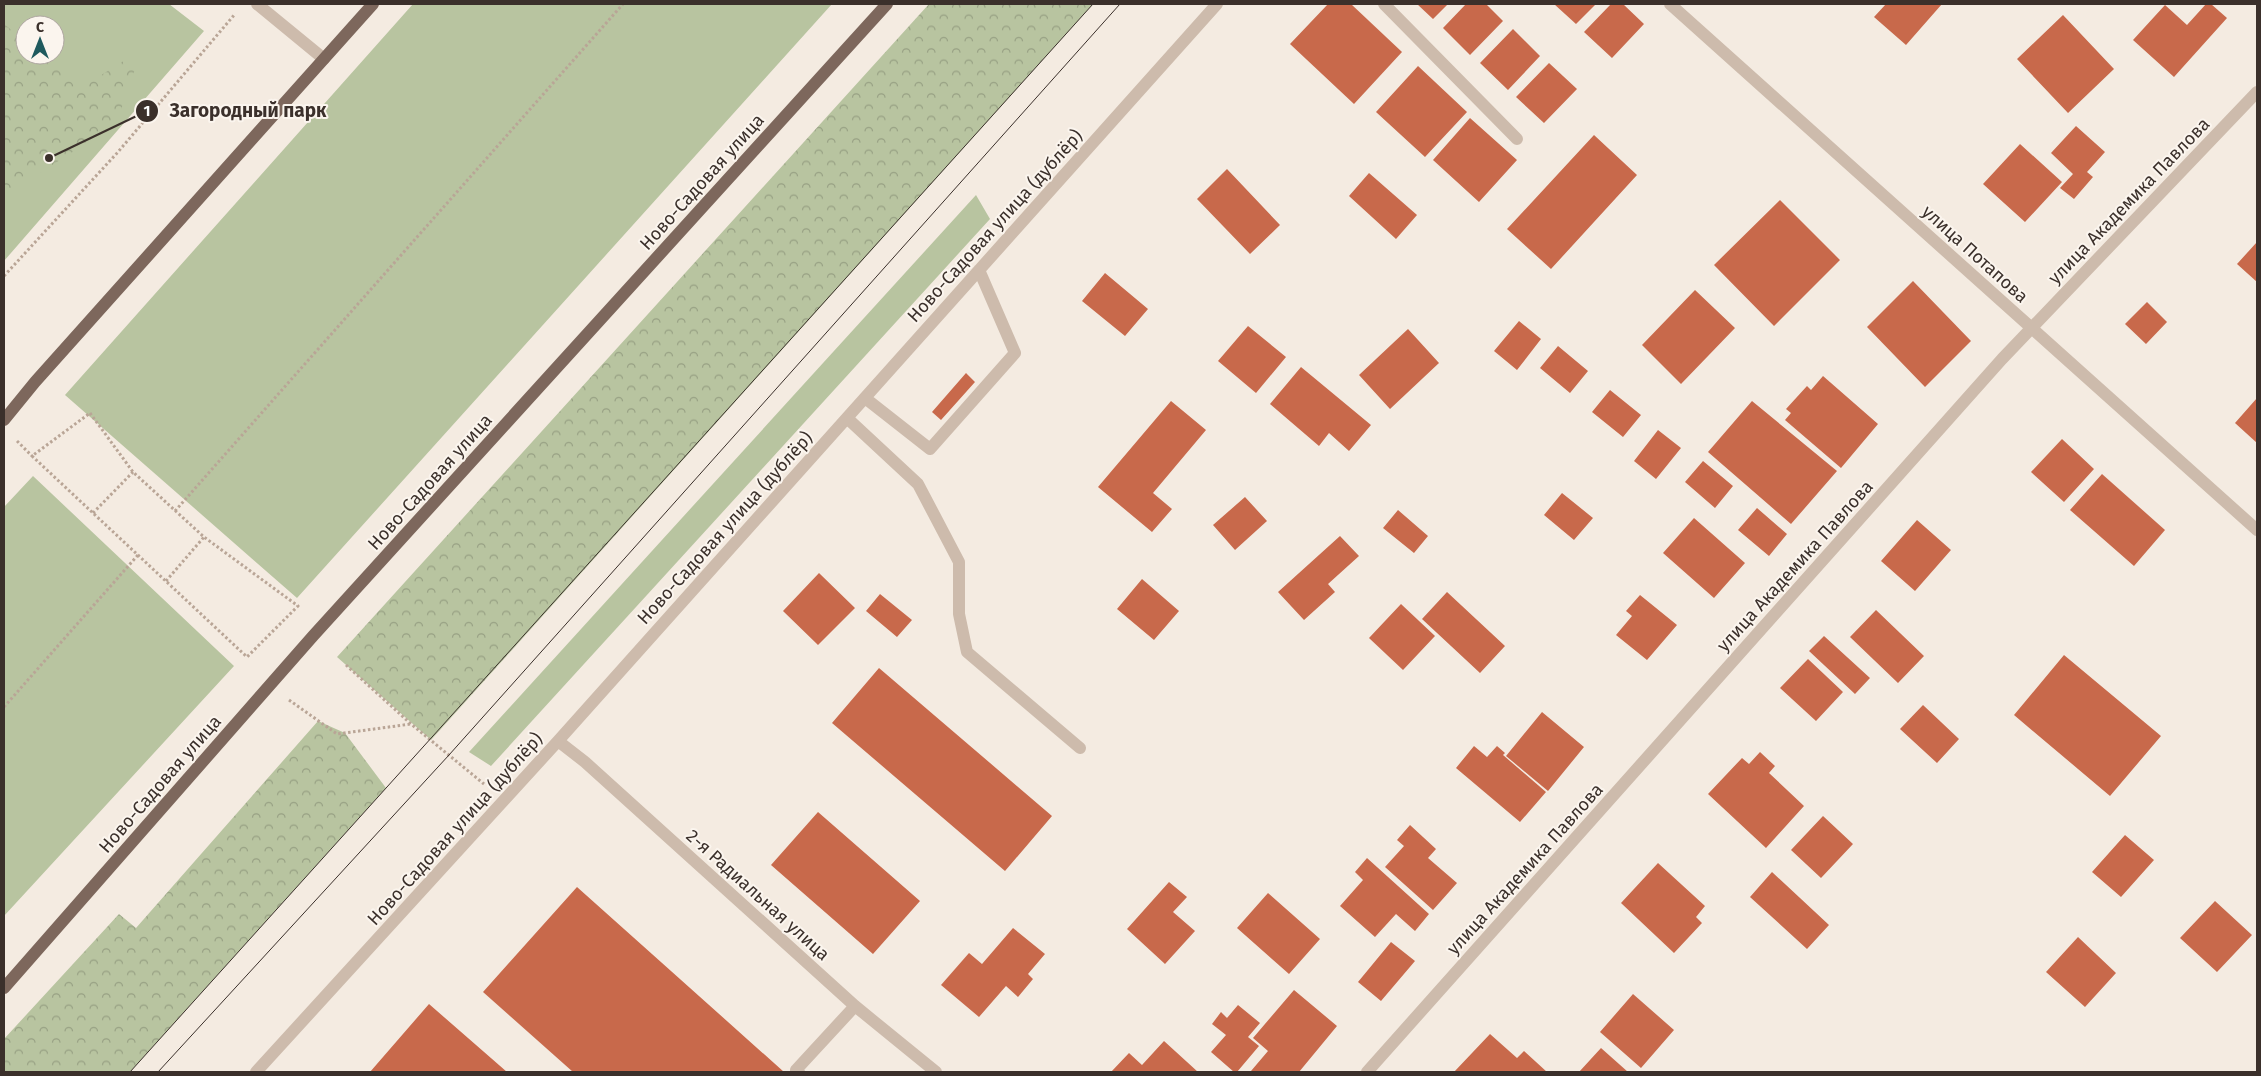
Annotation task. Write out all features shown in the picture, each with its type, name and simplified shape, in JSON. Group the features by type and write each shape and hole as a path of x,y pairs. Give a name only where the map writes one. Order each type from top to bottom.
{"main road":[{"path":"4,420 42,374 374,4"},
{"name":"Ново-Садовая улица","path":"4,988 269,685 887,4"}],"street":[{"path":"257,4 324,59"},
{"name":"Ново-Садовая улица (дублёр)","path":"256,1072 558,741 1217,4"},
{"path":"1384,4 1517,139"},
{"name":"улица Потапова","path":"1670,4 2257,530"},
{"name":"улица Академика Павлова","path":"1367,1072 2032,328 2257,92"},
{"path":"865,398 930,449 1015,353 979,270"},
{"path":"847,418 918,484 959,562 959,614 967,652 1080,748"},
{"name":"2-я Радиальная улица","path":"558,741 592,769 855,1006 936,1072"},
{"path":"799,1072 796,1070 855,1006"}],"path":[{"path":"175,511 623,4"},
{"path":"4,276 118,152 238,11"},
{"path":"247,657 298,606 204,537 132,472 90,413 32,456 247,657 269,685 337,734 411,724"},
{"path":"93,513 132,472"},
{"path":"166,581 204,537"},
{"path":"4,707 138,555"},
{"path":"346,665 411,724 488,788"}],"green space":[{"path":"4,4 169,4 204,31 4,261"},
{"path":"413,4 832,4 297,598 65,395"},
{"path":"929,4 1093,4 431,740 337,657"},
{"path":"4,24 15,33 15,65 53,65 81,88 142,49 116,124 4,196"},
{"path":"976,195 990,219 491,766 469,752"},
{"path":"33,476 234,666 4,916 4,507"},
{"path":"318,721 345,733 386,788 130,1072 4,1072 4,1039 119,914 136,928"}],"building":[{"path":"1328,4 1351,4 1402,52 1354,104 1290,44"},
{"path":"1417,4 1448,4 1433,19"},
{"path":"1466,4 1486,4 1503,21 1470,55 1443,28"},
{"path":"1554,4 1596,4 1576,24"},
{"path":"1611,4 1623,4 1644,24 1612,58 1584,32"},
{"path":"1886,4 1942,4 1906,45 1874,17"},
{"path":"2206,4 2211,4 2227,18 2174,77 2133,40 2165,5 2187,25"},
{"path":"2063,15 2114,69 2068,113 2017,59"},
{"path":"1513,29 1540,56 1508,90 1480,63"},
{"path":"1549,63 1577,89 1544,123 1516,97"},
{"path":"1418,66 1467,112 1425,157 1376,112"},
{"path":"1470,118 1517,160 1479,202 1433,160"},
{"path":"2076,126 2105,152 2087,172 2093,177 2074,199 2060,188 2073,174 2051,153"},
{"path":"1594,135 1637,175 1551,269 1507,229"},
{"path":"2020,144 2062,182 2025,222 1983,184"},
{"path":"1227,169 1280,225 1250,254 1197,199"},
{"path":"1369,173 1417,215 1396,239 1349,196"},
{"path":"1780,200 1840,260 1774,326 1714,265"},
{"path":"2257,242 2257,282 2237,264"},
{"path":"1105,273 1148,309 1125,336 1082,301"},
{"path":"1913,281 1971,341 1925,387 1867,327"},
{"path":"1695,290 1735,328 1681,384 1642,345"},
{"path":"2147,302 2167,322 2146,344 2125,324"},
{"path":"1519,321 1541,339 1517,370 1494,351"},
{"path":"1248,326 1286,357 1256,393 1218,361"},
{"path":"1408,329 1439,363 1390,409 1359,375"},
{"path":"1558,346 1588,371 1570,393 1540,368"},
{"path":"1301,367 1371,425 1349,451 1329,433 1319,446 1270,404"},
{"path":"966,373 975,382 941,420 932,412"},
{"path":"1823,376 1878,424 1841,468 1785,420 1791,413 1786,409 1807,386 1811,390"},
{"path":"1610,390 1641,415 1623,437 1592,412"},
{"path":"2257,398 2257,443 2235,423"},
{"path":"1171,401 1206,430 1153,493 1172,509 1152,532 1098,487"},
{"path":"1752,401 1837,471 1791,524 1708,452"},
{"path":"1658,430 1681,448 1656,479 1634,461"},
{"path":"2062,439 2094,469 2064,502 2031,472"},
{"path":"1703,461 1733,486 1715,508 1685,482"},
{"path":"2102,474 2165,530 2134,566 2070,510"},
{"path":"1562,493 1593,518 1574,540 1544,515"},
{"path":"1245,497 1267,521 1235,550 1213,525"},
{"path":"1757,508 1787,534 1769,556 1738,530"},
{"path":"1398,510 1428,536 1414,553 1383,528"},
{"path":"1694,518 1745,563 1714,598 1663,553"},
{"path":"1917,520 1951,550 1915,591 1881,561"},
{"path":"1340,536 1359,556 1328,584 1335,592 1304,620 1278,592"},
{"path":"819,573 855,608 818,645 783,611"},
{"path":"1142,579 1179,611 1154,640 1117,609"},
{"path":"1447,592 1505,646 1480,673 1422,619"},
{"path":"880,594 912,620 897,637 866,611"},
{"path":"1640,595 1677,625 1647,660 1616,635 1632,616 1626,611"},
{"path":"1401,604 1435,636 1403,670 1369,638"},
{"path":"1876,610 1924,656 1898,683 1850,637"},
{"path":"1824,636 1870,678 1855,694 1809,651"},
{"path":"2064,655 2161,736 2110,796 2014,715"},
{"path":"1808,659 1843,692 1816,721 1780,688"},
{"path":"879,668 1052,816 1005,871 832,723"},
{"path":"1923,705 1959,739 1937,763 1900,729"},
{"path":"1542,712 1584,747 1548,791 1506,756"},
{"path":"1474,746 1487,757 1497,746 1505,753 1503,755 1546,792 1520,822 1456,768"},
{"path":"1760,752 1775,766 1769,773 1804,806 1766,848 1708,794 1742,758 1749,764"},
{"path":"818,812 920,901 873,954 771,865"},
{"path":"1823,816 1853,844 1821,878 1791,850"},
{"path":"1410,825 1436,849 1428,858 1457,883 1433,910 1385,867 1404,846 1397,840"},
{"path":"2125,835 2154,860 2121,897 2092,872"},
{"path":"1367,858 1429,914 1415,931 1396,914 1375,937 1340,906 1363,880 1355,872"},
{"path":"1658,863 1705,906 1696,917 1702,923 1674,953 1621,903"},
{"path":"1772,872 1829,925 1807,949 1750,897"},
{"path":"1169,882 1187,897 1173,912 1195,931 1165,964 1127,929"},
{"path":"577,887 784,1072 573,1072 483,992"},
{"path":"1268,893 1320,939 1289,974 1237,928"},
{"path":"2215,901 2252,935 2217,972 2180,938"},
{"path":"1013,928 1045,954 1028,974 1033,979 1018,997 1006,986 979,1017 941,985 969,953 982,964"},
{"path":"2078,937 2116,973 2085,1007 2046,972"},
{"path":"1391,942 1415,961 1381,1001 1358,982"},
{"path":"1294,990 1337,1026 1299,1072 1251,1071 1268,1051 1253,1038"},
{"path":"1633,994 1674,1030 1641,1068 1600,1032"},
{"path":"429,1004 507,1072 370,1072"},
{"path":"1238,1005 1260,1023 1248,1037 1259,1046 1237,1072 1234,1072 1211,1052 1226,1035 1212,1024 1221,1012 1227,1018"},
{"path":"1490,1034 1517,1058 1524,1051 1547,1072 1454,1072"},
{"path":"1164,1041 1198,1072 1111,1072 1129,1053 1142,1065"},
{"path":"1601,1048 1628,1072 1579,1072"}],"tram line":[{"path":"130,1072 1093,4"},
{"path":"158,1072 449,755 1120,4"}],"place":[{"name":"Загородный парк","path":"49,158"}]}
